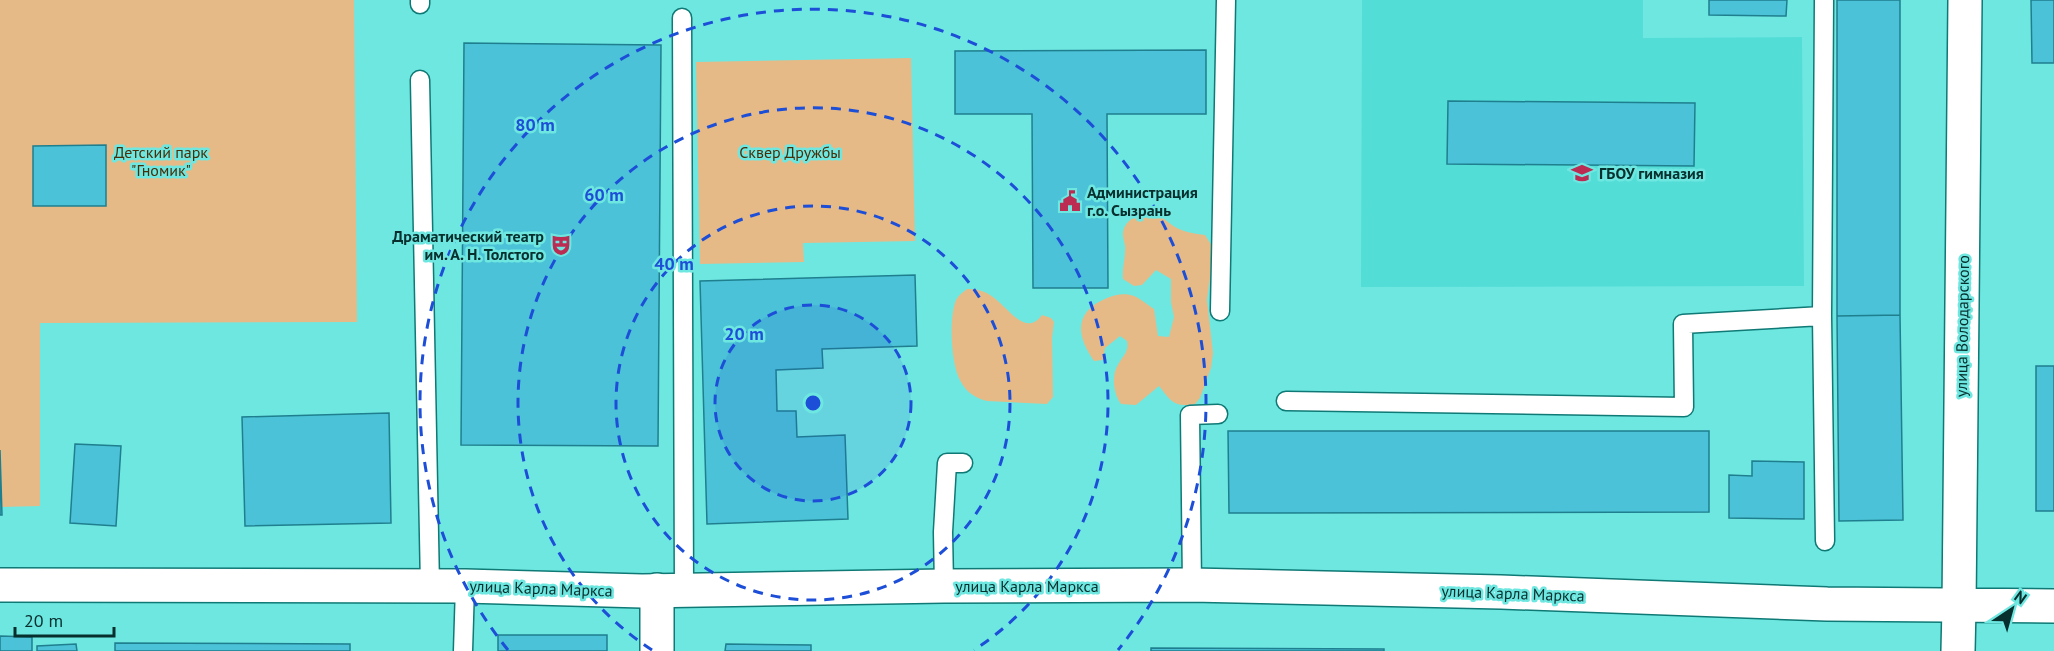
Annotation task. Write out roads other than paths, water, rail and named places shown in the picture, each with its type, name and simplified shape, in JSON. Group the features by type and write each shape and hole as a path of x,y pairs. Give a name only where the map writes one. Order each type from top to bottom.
{"street":[{"name":"улица Володарского","path":"1958,651 1965,0"},
{"name":"улица Карла Маркса","path":"0,585 465,586 670,590 1192,585 1501,592 1827,604 1959,607 2054,606"},
{"path":"657,651 670,590"}],"lane":[{"path":"1220,311 1226,0"},
{"path":"1824,0 1822,316 1826,541"},
{"path":"670,590 682,18"},
{"path":"420,80 430,586"},
{"path":"1286,401 1684,407 1683,324 1822,316"},
{"path":"1192,585 1190,415 1218,414"},
{"path":"944,586 943,532 947,463 963,463"},
{"path":"463,651 465,586"}],"place":[{"name":"ГБОУ гимназия","path":"1582,173"},
{"name":"Администрация г.о. Сызрань","path":"1070,201"},
{"name":"Драматический театр им. А. Н. Толстого","path":"561,245"}],"park label":[{"name":"Сквер Дружбы","path":"790,152"},
{"name":"Детский парк \"Гномик\"","path":"161,161"}]}
